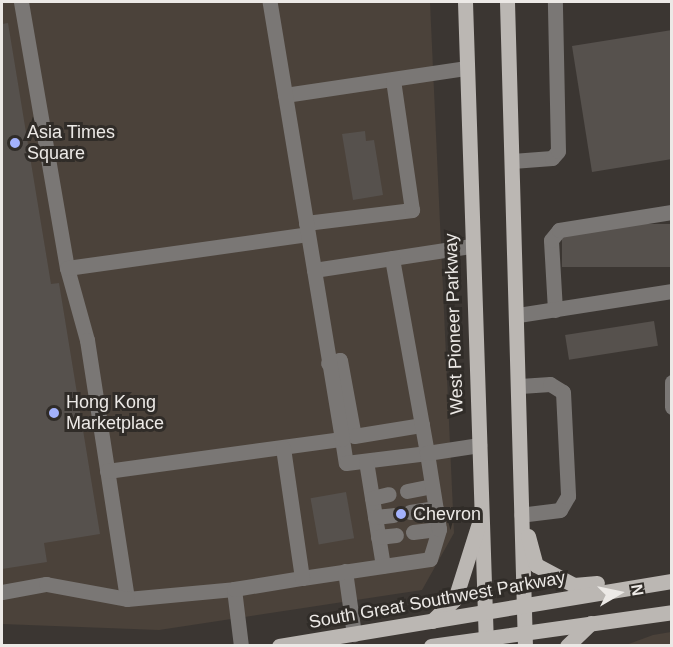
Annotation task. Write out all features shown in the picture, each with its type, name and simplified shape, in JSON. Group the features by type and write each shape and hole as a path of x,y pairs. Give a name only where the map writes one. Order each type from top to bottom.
{"main road":[{"name":"West Pioneer Parkway","path":"465,2 465,69 486,641"},
{"path":"507,2 520,386 524,638"},
{"path":"432,621 455,599 469,564 482,509"},
{"path":"521,515 536,565 559,580 574,585 651,584"},
{"name":"South Great Southwest Parkway","path":"279,645 672,581"},
{"path":"431,645 524,638 594,621 672,612"},
{"path":"567,645 594,621"}],"lane":[{"path":"21,2 67,268 83,322 126,599"},
{"path":"270,2 346,463 479,445"},
{"path":"512,161 552,158 558,151 555,2"},
{"path":"285,95 465,69"},
{"path":"67,268 412,210 393,79"},
{"path":"555,310 551,240 559,230 672,212"},
{"path":"314,270 471,246"},
{"path":"2,592 46,584 126,599 234,589 430,559 439,529 392,258"},
{"path":"518,315 672,291"},
{"path":"328,363 340,360 354,436 422,425"},
{"path":"672,382 672,408"},
{"path":"520,386 550,384 563,392 568,496 560,510 521,515"},
{"path":"107,471 342,439"},
{"path":"283,448 302,578"},
{"path":"366,461 383,566"},
{"path":"406,491 432,486"},
{"path":"372,498 389,494"},
{"path":"410,512 436,508"},
{"path":"375,517 393,514"},
{"path":"413,532 439,529"},
{"path":"378,537 396,535"},
{"path":"345,571 354,634"},
{"path":"234,589 242,645"}],"shaded area":[{"path":"2,2 430,2 454,533 422,590 159,630 2,624"},
{"path":"671,632 671,645 626,645 653,635"}],"building":[{"path":"8,23 51,284 59,283 100,534 44,543 47,562 2,569 2,24"},
{"path":"672,30 672,159 592,172 572,46"},
{"path":"365,131 366,141 374,140 383,195 353,200 342,134"},
{"path":"562,224 672,224 672,267 562,267"},
{"path":"654,321 658,346 569,360 565,335"},
{"path":"346,492 354,538 319,545 311,498"}],"place":[{"name":"Asia Times Square","path":"15,143"},
{"name":"Hong Kong Marketplace","path":"54,413"},
{"name":"Chevron","path":"401,514"}]}
